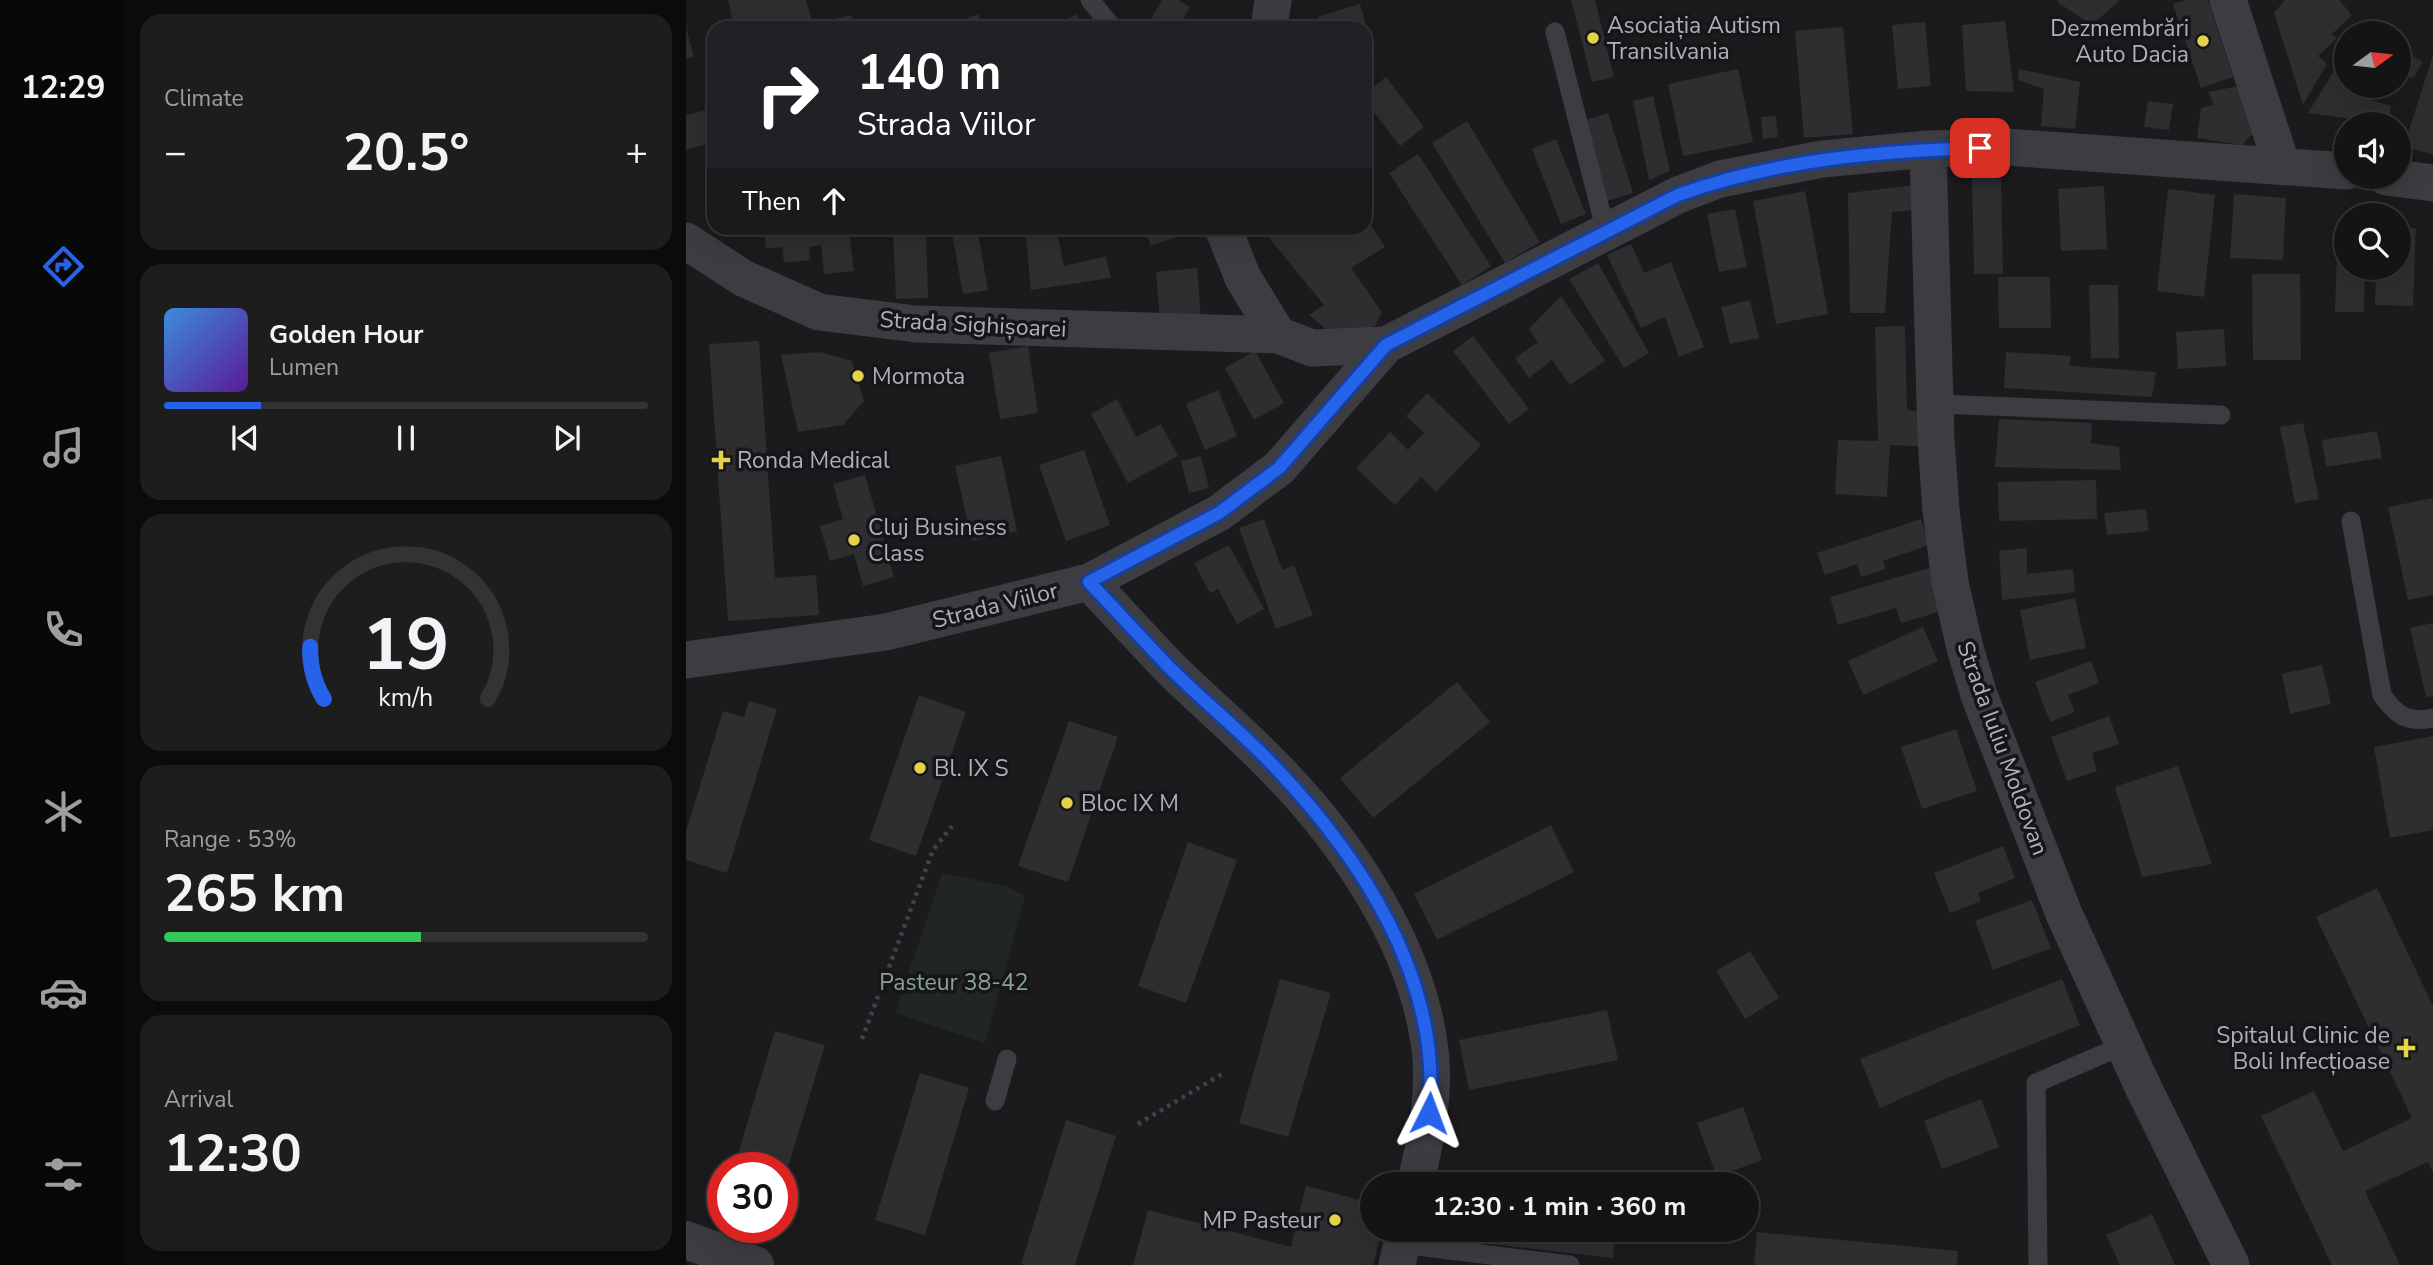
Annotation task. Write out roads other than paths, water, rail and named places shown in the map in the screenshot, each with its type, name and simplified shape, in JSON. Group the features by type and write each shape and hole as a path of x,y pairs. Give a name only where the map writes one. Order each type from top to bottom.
{"street":[{"path":"1270,21 1273,0"},
{"path":"2228,0 2282,166"},
{"path":"1386,345 1678,195 1720,179 1822,159 1928,149 2006,147 2334,170"},
{"name":"Strada Iuliu Moldovan","path":"1928,149 1941,510 1950,582 1965,648 1979,695 2064,914 2124,1045 2231,1265"},
{"path":"2411,180 2433,183"},
{"path":"1226,235 1243,278 1278,335"},
{"name":"Strada Sighișoarei","path":"686,241 743,278 819,312 916,324 1278,335 1312,348 1386,345"},
{"name":"Strada Viilor","path":"686,660 886,632 1089,582 1219,513 1279,468 1386,345"},
{"path":"1089,582 1169,667 1269,761 1309,805 1356,866 1389,921 1417,990 1431,1058 1432,1093 1418,1172"},
{"path":"686,1240 755,1265"}],"lane":[{"path":"1090,0 1107,21"},
{"path":"1555,32 1606,232"},
{"path":"1936,404 2221,415"},
{"path":"2351,521 2382,695 2395,714 2419,720 2433,718"},
{"path":"2038,1265 2036,1083 2124,1045"},
{"path":"995,1101 1007,1059"},
{"path":"1401,1247 1570,1265"}],"place":[{"name":"Asociația Autism Transilvania","path":"1593,38"},
{"name":"Dezmembrări Auto Dacia","path":"2203,41"},
{"name":"Mormota","path":"858,376"},
{"name":"Ronda Medical","path":"721,460"},
{"name":"Cluj Business Class","path":"854,540"},
{"name":"Bl. IX S","path":"920,768"},
{"name":"Bloc IX M","path":"1067,803"},
{"name":"Spitalul Clinic de Boli Infecțioase","path":"2406,1048"},
{"name":"MP Pasteur","path":"1335,1220"}],"park label":[{"name":"Pasteur 38-42","path":"954,982"}]}
